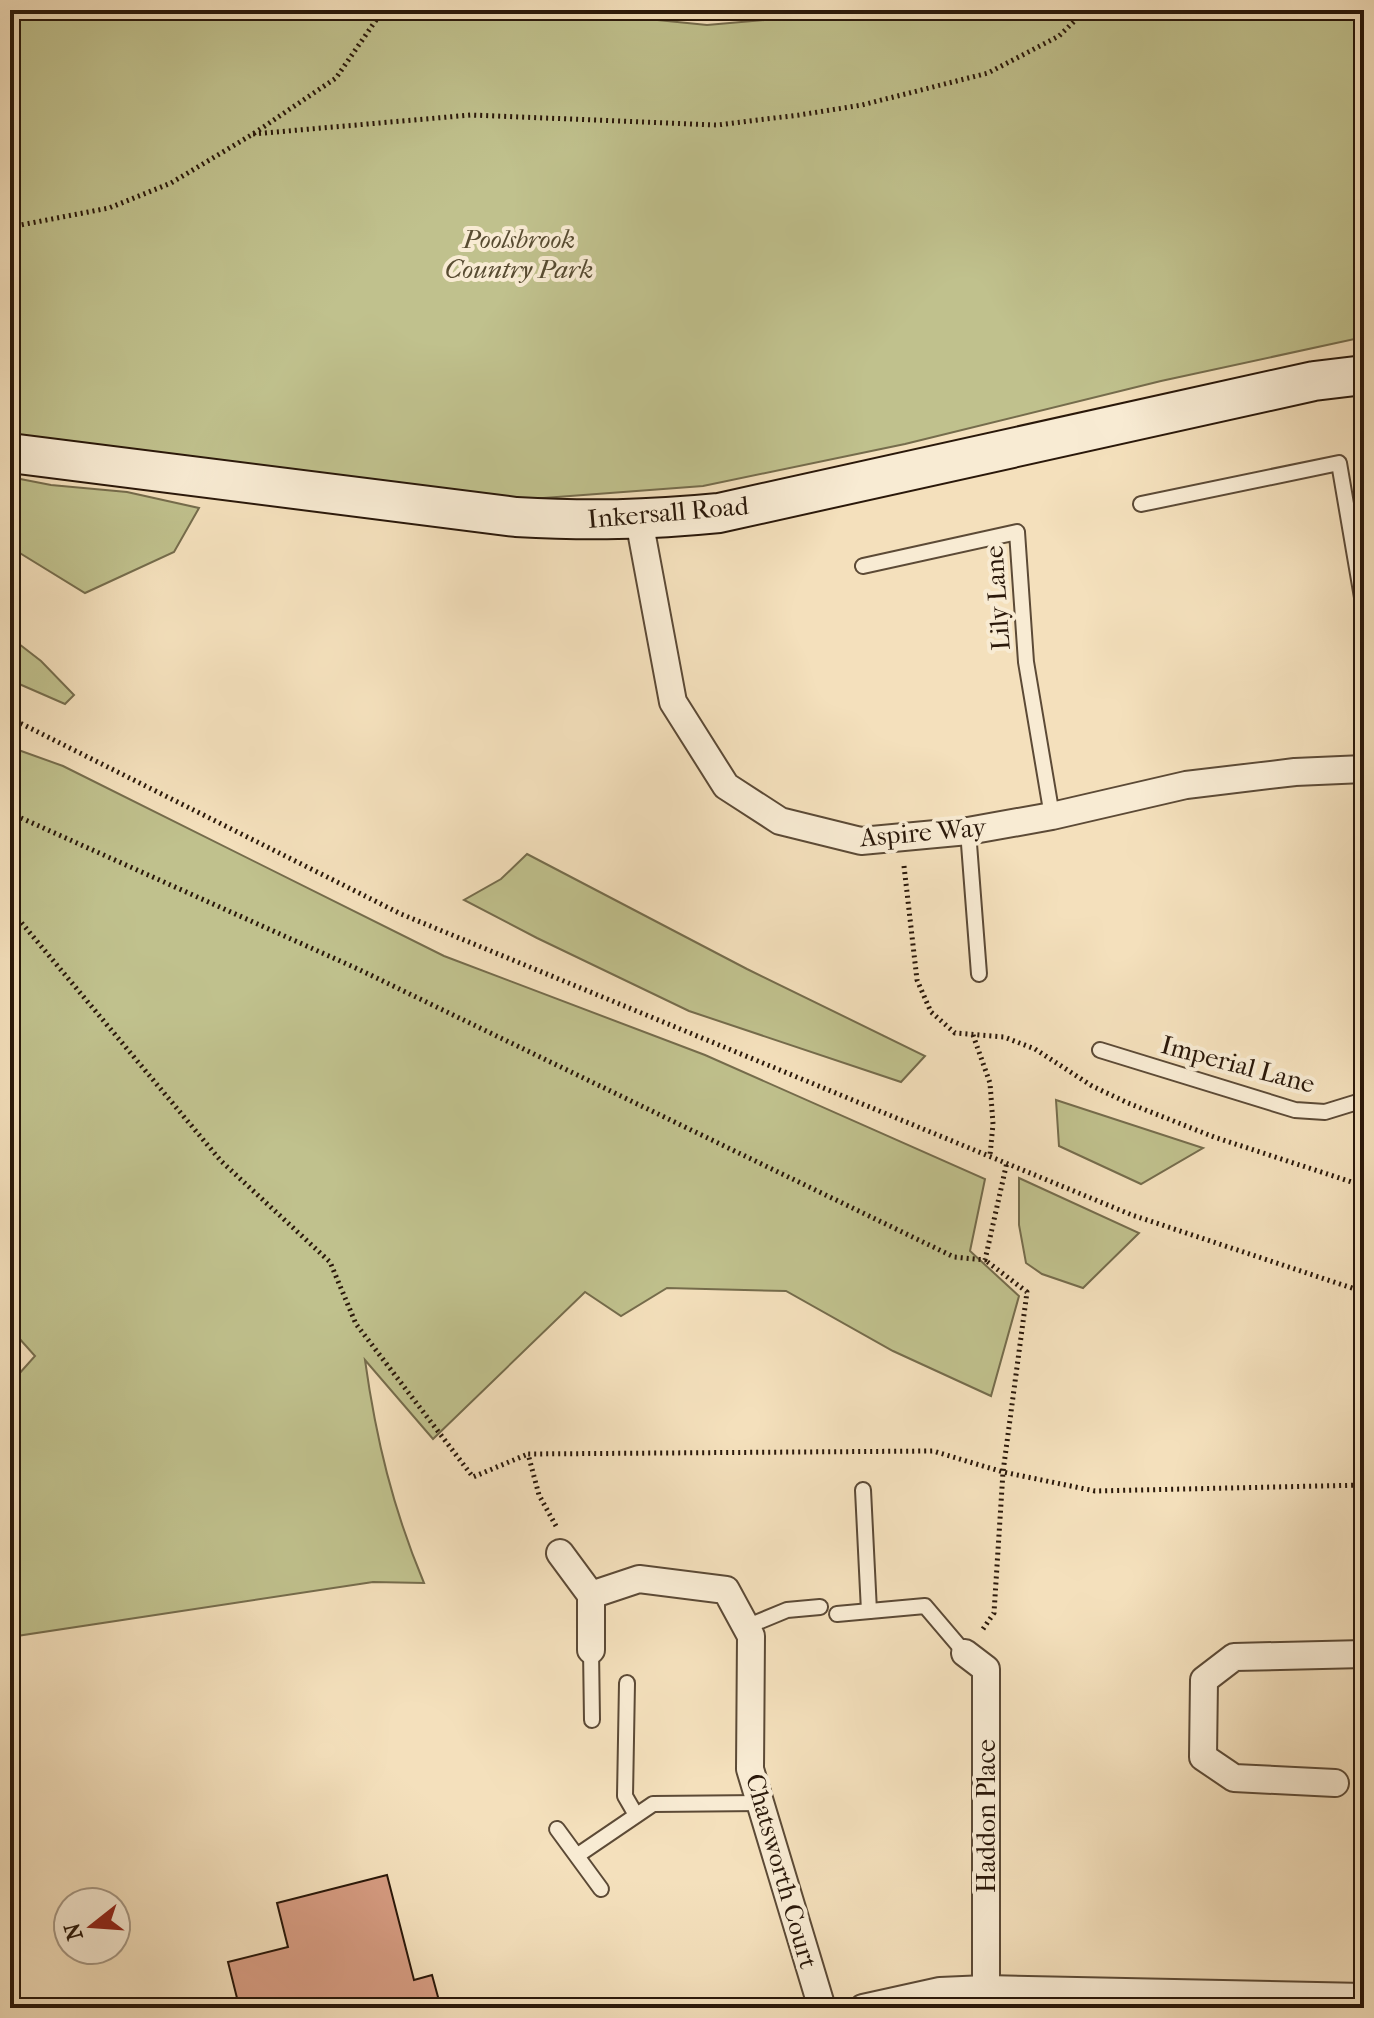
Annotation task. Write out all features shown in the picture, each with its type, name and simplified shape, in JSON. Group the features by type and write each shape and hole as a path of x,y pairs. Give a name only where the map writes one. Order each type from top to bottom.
{"street":[{"name":"Inkersall Road","path":"10,453 516,517 639,520 719,513 1314,381 1364,375"},
{"name":"Aspire Way","path":"639,520 673,702 726,786 780,821 861,841 968,831 1052,816 1186,785 1295,772 1364,769"},
{"path":"560,1553 591,1595 591,1650"},
{"name":"Chatsworth Court","path":"591,1595 639,1579 726,1590 751,1636 750,1769 822,2008"},
{"name":"Haddon Place","path":"965,1653 986,1669 986,1989"},
{"path":"1335,1783 1234,1778 1203,1757 1204,1680 1234,1657 1364,1654"},
{"path":"863,2008 940,1991 986,1989 1364,1997"}],"lane":[{"path":"1141,504 1339,463 1364,609"},
{"name":"Lily Lane","path":"863,566 1017,532 1026,662 1052,816"},
{"path":"968,831 979,974"},
{"name":"Imperial Lane","path":"1100,1050 1295,1110 1325,1112 1364,1100"},
{"path":"863,1490 869,1611"},
{"path":"837,1614 925,1606 965,1653"},
{"path":"746,1627 787,1610 820,1607"},
{"path":"591,1650 592,1720"},
{"path":"627,1683 625,1796 636,1815"},
{"path":"578,1855 653,1804 761,1803"},
{"path":"557,1829 601,1889"}],"path":[{"path":"10,227 109,208 171,183 253,134 336,78 383,10"},
{"path":"253,134 471,115 717,125 799,115 862,105 988,73 1059,36 1086,10"},
{"path":"10,718 401,914 1132,1215 1364,1292"},
{"path":"10,813 358,969 954,1257 985,1260 1027,1292 1003,1472 994,1613 965,1653"},
{"path":"10,909 221,1161 330,1262 356,1324 473,1477 528,1454 933,1451 1003,1472 1095,1491 1364,1485"},
{"path":"973,1034 990,1083 993,1124 990,1155"},
{"path":"985,1260 1007,1162"},
{"path":"528,1454 539,1495"}],"green space":[{"name":"Poolsbrook Country Park","path":"10,10 591,10 598,14 707,25 812,16 823,10 1364,10 1364,337 1161,381 905,444 703,486 517,500 10,437"},
{"path":"10,477 51,485 127,492 199,508 174,552 85,593 10,547"},
{"path":"10,637 41,661 74,695 65,704 10,680"},
{"path":"10,747 63,766 444,956 705,1055 985,1179 970,1251 1019,1296 991,1396 893,1351 786,1291 667,1288 621,1316 585,1292 433,1439 365,1360 387,1473 424,1583 373,1582 10,1637 10,1384 35,1356 10,1328"},
{"path":"527,854 747,969 925,1056 901,1082 689,1011 464,900 501,879"},
{"path":"1056,1100 1203,1148 1141,1184 1059,1146"},
{"path":"1019,1178 1139,1233 1083,1288 1042,1274 1026,1263 1019,1225"}],"building":[{"path":"387,1875 414,1980 432,1975 441,2008 202,2008 237,1998 228,1962 288,1947 277,1903"}]}
